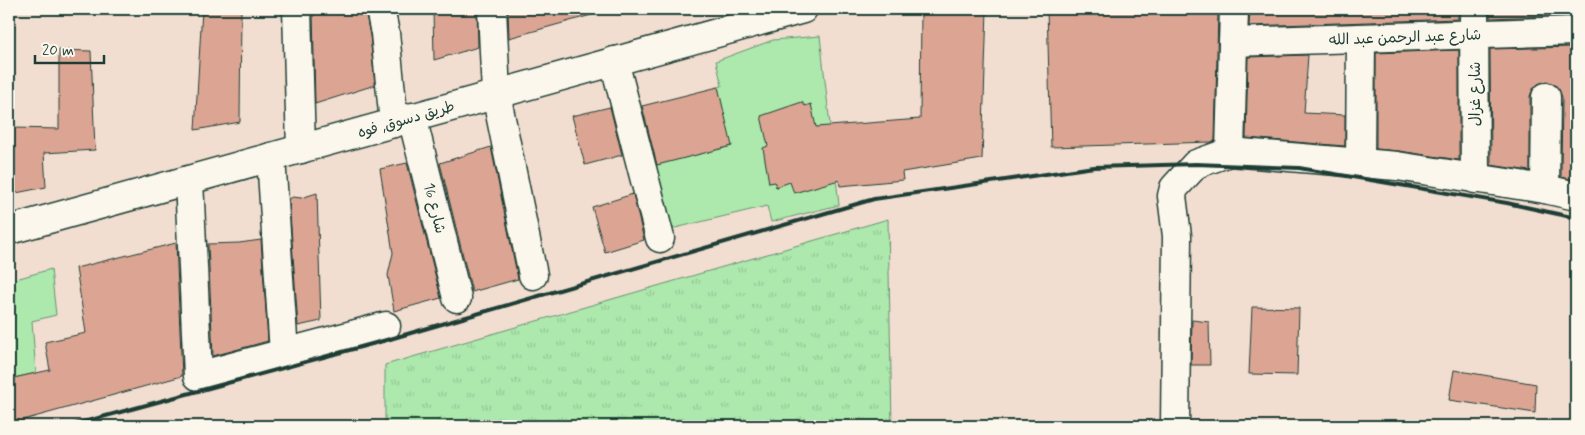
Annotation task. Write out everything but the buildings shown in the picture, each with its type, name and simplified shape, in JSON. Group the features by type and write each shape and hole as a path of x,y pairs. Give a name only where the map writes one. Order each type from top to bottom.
{"street":[{"path":"297,9 301,149"},
{"name":"شارع 16","path":"380,9 403,120 457,298"},
{"path":"492,9 496,94 533,276"},
{"name":"طريق دسوق, فوه","path":"9,230 803,9"},
{"path":"1230,152 1234,9"},
{"name":"شارع عبد الرحمن عبد الله","path":"1233,42 1361,38 1474,22 1576,31"},
{"name":"شارع غزال","path":"1474,22 1475,178"},
{"path":"1360,163 1361,38"},
{"path":"614,61 660,238"},
{"path":"1545,188 1546,97"},
{"path":"1175,426 1178,304 1177,236 1172,196 1174,188 1196,164 1230,152 1397,166 1545,188 1576,196"},
{"path":"271,157 284,353"},
{"path":"189,180 198,376 386,326"}],"green space":[{"path":"820,36 839,205 771,222 767,206 667,230 652,166 731,146 718,87 722,86 716,61 773,40"},
{"path":"888,219 892,426 385,426 385,365"},
{"path":"51,269 56,315 32,321 36,373 9,379 9,281"}],"railway":[{"path":"69,426 390,339 874,199 1094,167 1196,164 1299,168 1507,203 1576,218"}]}
